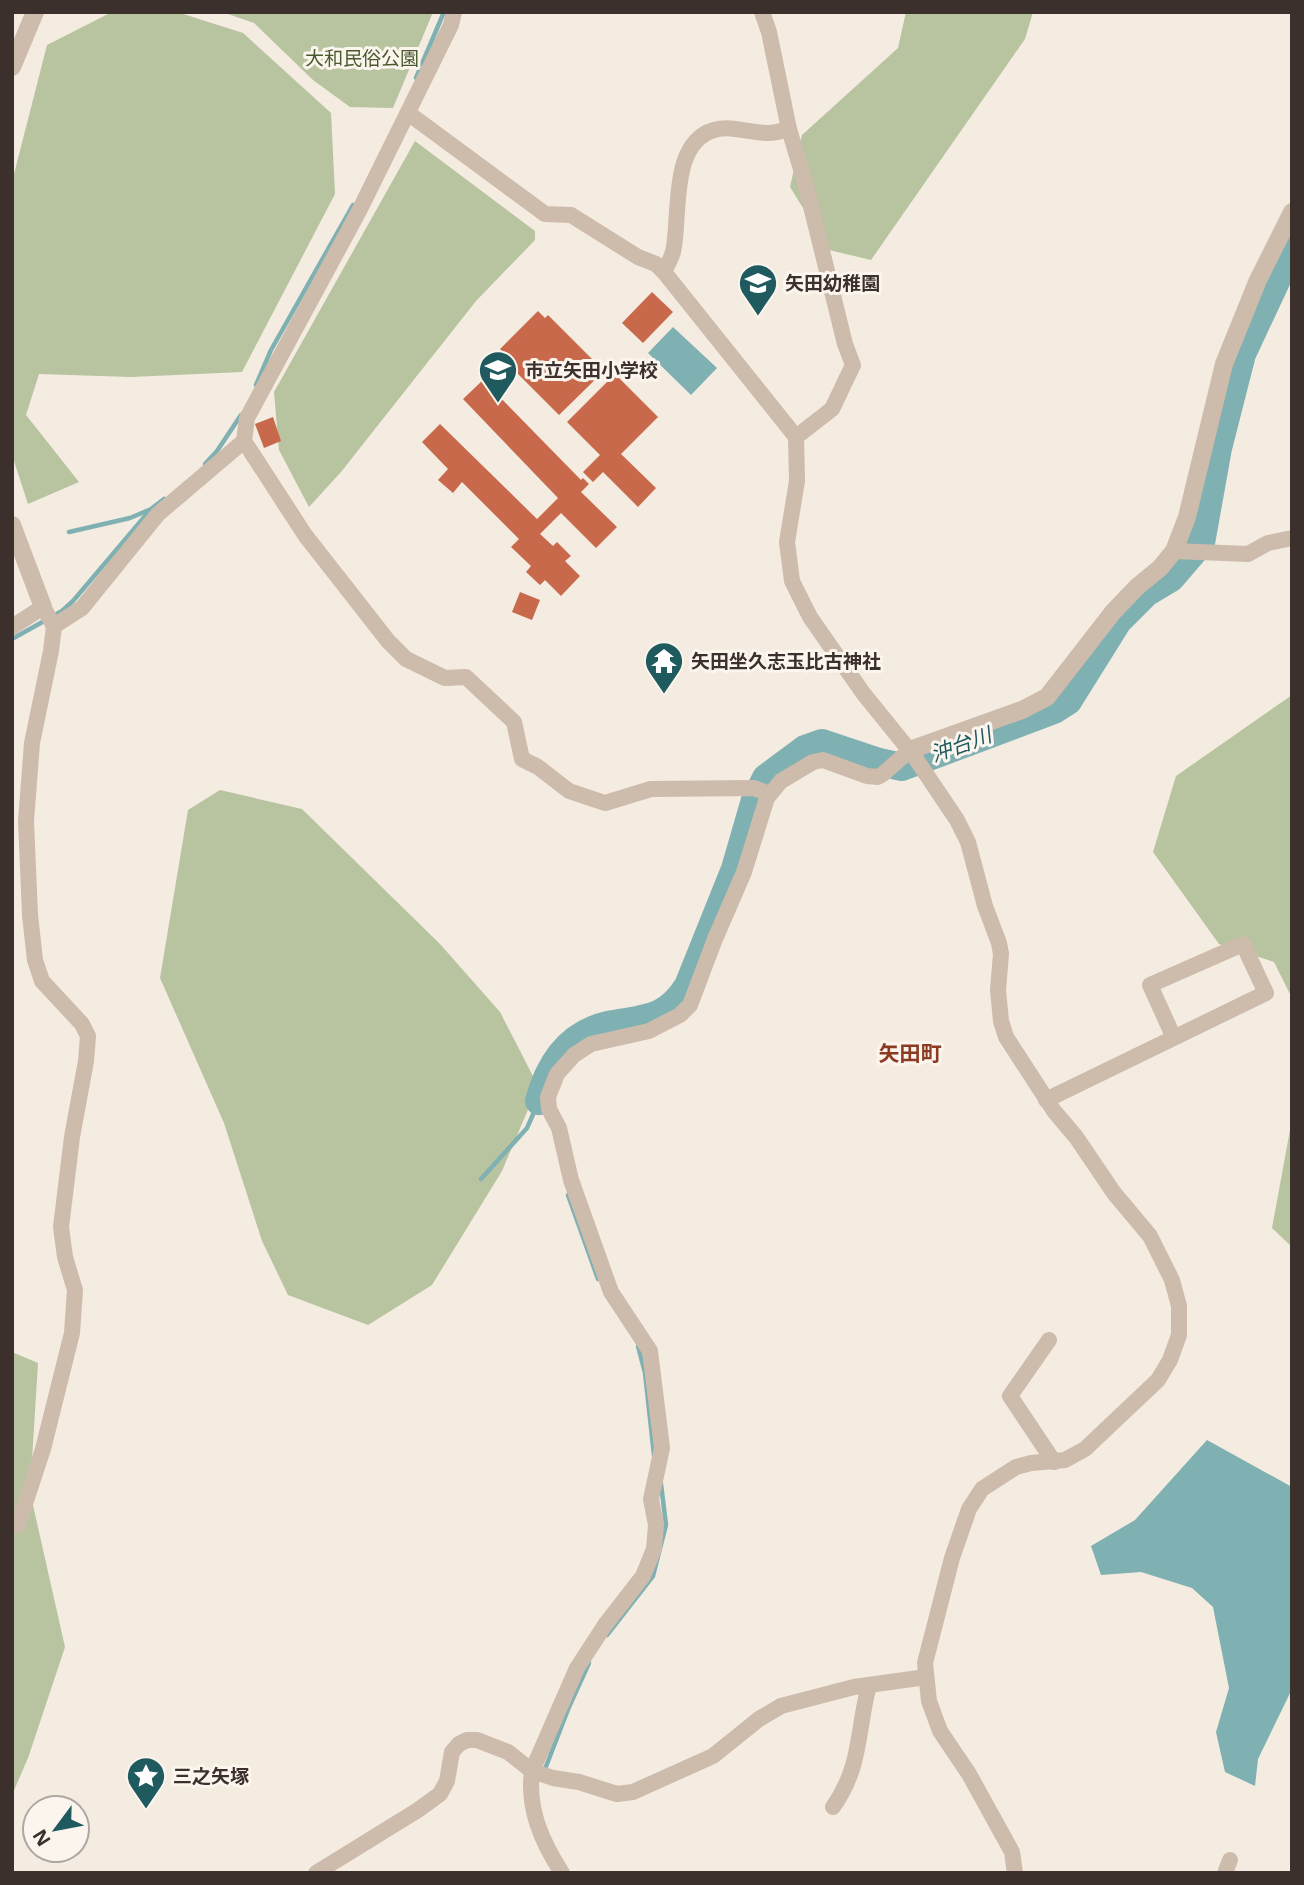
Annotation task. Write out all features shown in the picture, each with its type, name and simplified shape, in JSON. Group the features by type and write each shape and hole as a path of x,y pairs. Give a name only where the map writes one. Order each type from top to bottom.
{"street":[{"path":"12,67 35,12"},
{"path":"454,12 451,25 408,113 316,293 247,418 244,441 305,535 387,641 406,659 446,678 466,677 514,722 522,758 569,791 606,803 651,789 762,791 792,772 823,760 867,776 878,777 906,760 1047,698 1113,612 1160,568 1174,551 1187,517 1224,364 1258,280 1292,212"},
{"path":"762,12 769,32 789,129 845,344 853,365 832,409 796,437"},
{"path":"408,113 545,214 571,215 638,257 656,264 796,437 797,481 787,542 792,581 810,617 885,721 906,760 957,820 968,842 985,906 999,943 1001,954 998,990 1001,1021 1006,1037 1046,1100 1076,1137 1114,1193 1150,1236 1172,1280 1179,1306 1179,1335 1170,1360 1158,1380 1085,1449 1065,1460 1016,1467 982,1489 969,1509 951,1558 925,1662 934,1718 1012,1852 1015,1873"},
{"path":"664,272 673,254 678,188 684,163 698,139 705,133 722,128 769,133 789,129"},
{"path":"54,626 82,608 158,514 244,441"},
{"path":"12,525 43,607 54,626 32,743 26,821 35,960 42,981 82,1024 88,1036 61,1227 65,1257 75,1290 72,1333 43,1449 18,1525"},
{"path":"1174,551 1248,554 1268,543 1292,538"},
{"path":"12,626 43,607"},
{"path":"562,1873 542,1839 536,1822 532,1771 577,1668 605,1625 643,1576 656,1537 651,1508 652,1489 661,1461 662,1448 650,1351 619,1305 603,1270 571,1180 562,1135 549,1109 548,1097 557,1074 583,1049 591,1044 649,1031 680,1015 690,1005 744,873 762,791"},
{"path":"1046,1100 1174,1038 1266,993 1243,944 1150,985 1174,1038"},
{"path":"1049,1340 1010,1396 1054,1462"},
{"path":"316,1873 440,1794 447,1781 453,1752 459,1744 467,1740 477,1740 508,1752 532,1771 617,1794 633,1792 713,1756 759,1719 781,1706 869,1685 926,1677"},
{"path":"833,1807 846,1789 857,1759 869,1685"}],"green space":[{"path":"112,12 177,12 243,33 331,113 335,194 242,372 131,377 39,374 26,415 79,482 28,504 12,455 12,182 47,45"},
{"name":"大和民俗公園","path":"222,12 433,12 393,108 350,107 313,80 254,23"},
{"path":"906,12 1033,12 1025,39 871,260 829,250 790,187 802,135 898,48"},
{"path":"415,141 535,231 535,240 476,301 341,472 309,507 279,450 274,392"},
{"path":"1292,695 1292,998 1274,962 1219,944 1153,852 1176,776"},
{"path":"220,790 302,809 440,944 500,1012 538,1086 502,1171 432,1285 368,1325 288,1295 262,1241 224,1123 160,978 188,810"},
{"path":"1292,1119 1292,1247 1272,1228"},
{"path":"12,1352 38,1363 30,1492 65,1647 28,1758 12,1795"}],"water":[{"path":"673,327 717,368 691,395 648,353"},
{"path":"1207,1440 1292,1487 1292,1689 1258,1759 1255,1786 1225,1772 1216,1732 1229,1688 1213,1607 1192,1588 1141,1572 1101,1575 1091,1546 1135,1520"}],"building":[{"path":"652,292 673,312 643,343 622,323"},
{"path":"538,311 545,318 548,315 604,371 559,415 504,360 507,356 500,349"},
{"path":"615,374 658,417 621,454 656,488 638,507 603,472 593,482 583,472 600,455 567,422"},
{"path":"483,380 581,480 583,478 589,484 581,492 617,527 596,548 561,513 540,534 553,546 557,542 571,556 565,561 580,576 561,596 545,580 540,585 526,572 531,566 511,547 519,539 462,482 453,493 438,480 448,469 422,442 440,424 537,519 558,498 463,399"},
{"path":"273,417 281,441 264,448 255,424"},
{"path":"520,592 540,600 532,620 512,612"}],"waterway":[{"path":"416,78 444,12"},
{"path":"256,385 271,350 353,205"},
{"name":"沖台川","path":"539,1101 548,1075 571,1043 594,1029 663,1012 688,986 735,869 755,800 766,778 805,749 822,743 902,767 1054,710 1068,701 1118,621 1146,593 1171,578 1201,543 1218,448 1242,354 1292,247"},
{"path":"205,464 241,415"},
{"path":"12,639 62,611 73,601 151,509 164,499"},
{"path":"69,532 130,518 149,510"},
{"path":"481,1179 527,1128 539,1101"},
{"path":"568,1195 598,1279"},
{"path":"638,1346 645,1373 654,1455"},
{"path":"607,1635 653,1576 666,1525 661,1484"},
{"path":"545,1769 589,1663"}],"place":[{"name":"矢田幼稚園","path":"758,317"},
{"name":"市立矢田小学校","path":"498,404"},
{"name":"矢田坐久志玉比古神社","path":"664,695"},
{"name":"三之矢塚","path":"146,1810"}],"district":[{"name":"矢田町","path":"910,1054"}]}
